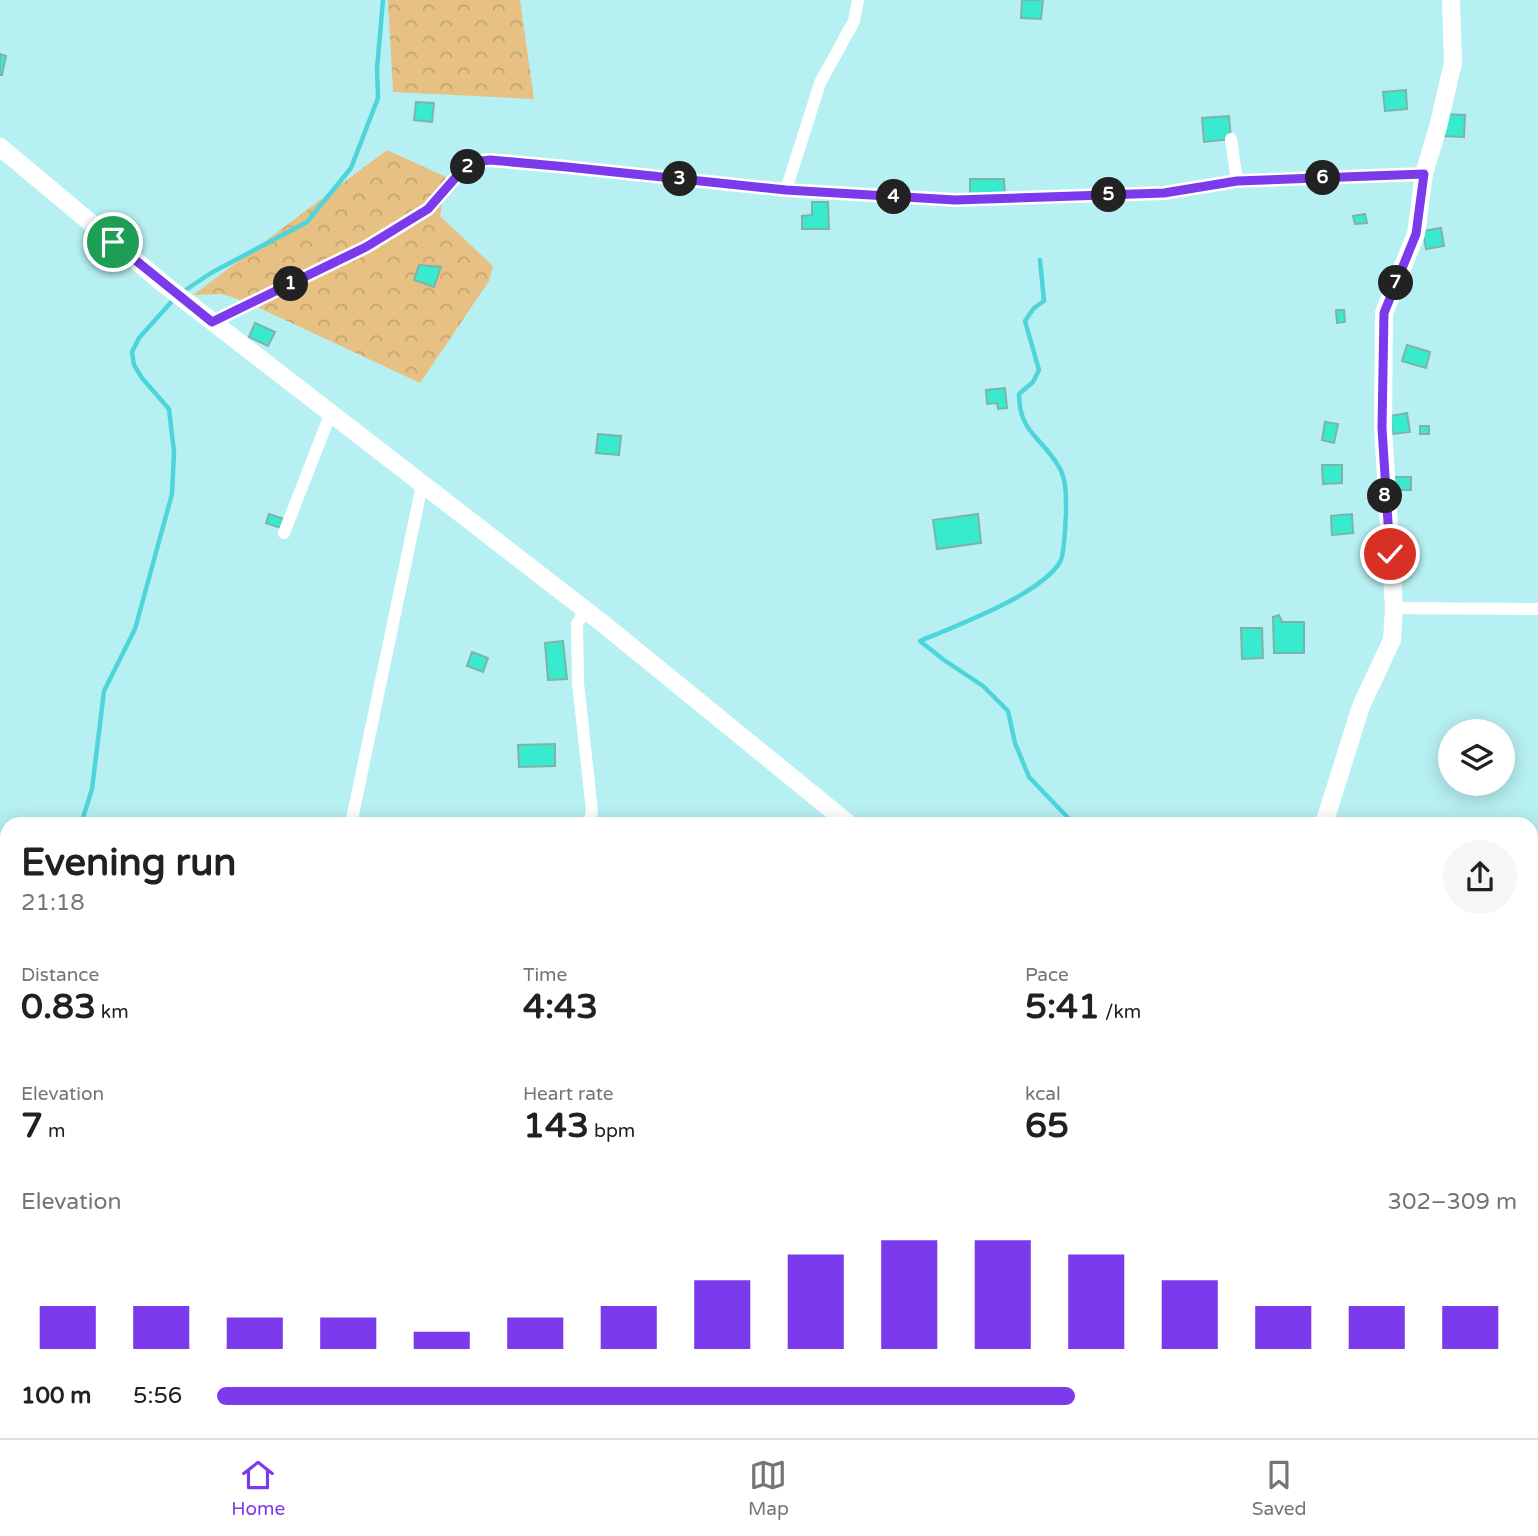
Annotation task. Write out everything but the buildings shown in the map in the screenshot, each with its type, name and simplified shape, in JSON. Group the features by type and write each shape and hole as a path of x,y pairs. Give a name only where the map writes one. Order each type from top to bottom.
{"street":[{"path":"786,190 820,83 854,22 858,0"},
{"path":"1326,817 1361,706 1392,640 1394,608 1382,428 1384,313 1416,234 1424,174 1453,63 1451,0"},
{"path":"1231,139 1237,181"},
{"path":"0,147 190,305 585,611 840,817"},
{"path":"212,322 366,247 428,209 456,177 474,162 490,160 786,190 955,200 1164,193 1237,181 1424,174"},
{"path":"284,533 330,415"},
{"path":"352,817 422,485"},
{"path":"1394,608 1538,609"},
{"path":"585,611 577,624 578,683 591,817"}],"green space":[{"path":"388,0 520,0 534,99 393,92"},
{"path":"387,150 446,177 440,216 493,266 489,281 420,383 251,304 223,294 193,295"}],"waterway":[{"path":"181,293 211,273 307,222 351,168 378,98 377,69 383,0"},
{"path":"1040,260 1044,301 1034,308 1025,321 1039,370 1033,382 1019,394 1020,407 1027,426 1059,467 1063,478 1066,514 1062,558 1050,574 1016,598 920,641 983,686 1008,711 1015,743 1029,777 1067,817"},
{"path":"83,817 92,789 104,691 135,629 172,494 174,452 169,409 142,378 134,365 132,352 139,338 174,299"}],"route":[{"path":"113,242 212,322 366,247 428,209 456,177 474,162 490,160 786,190 955,200 1164,193 1237,181 1424,174 1416,234 1384,313 1382,428 1390,554"}]}
